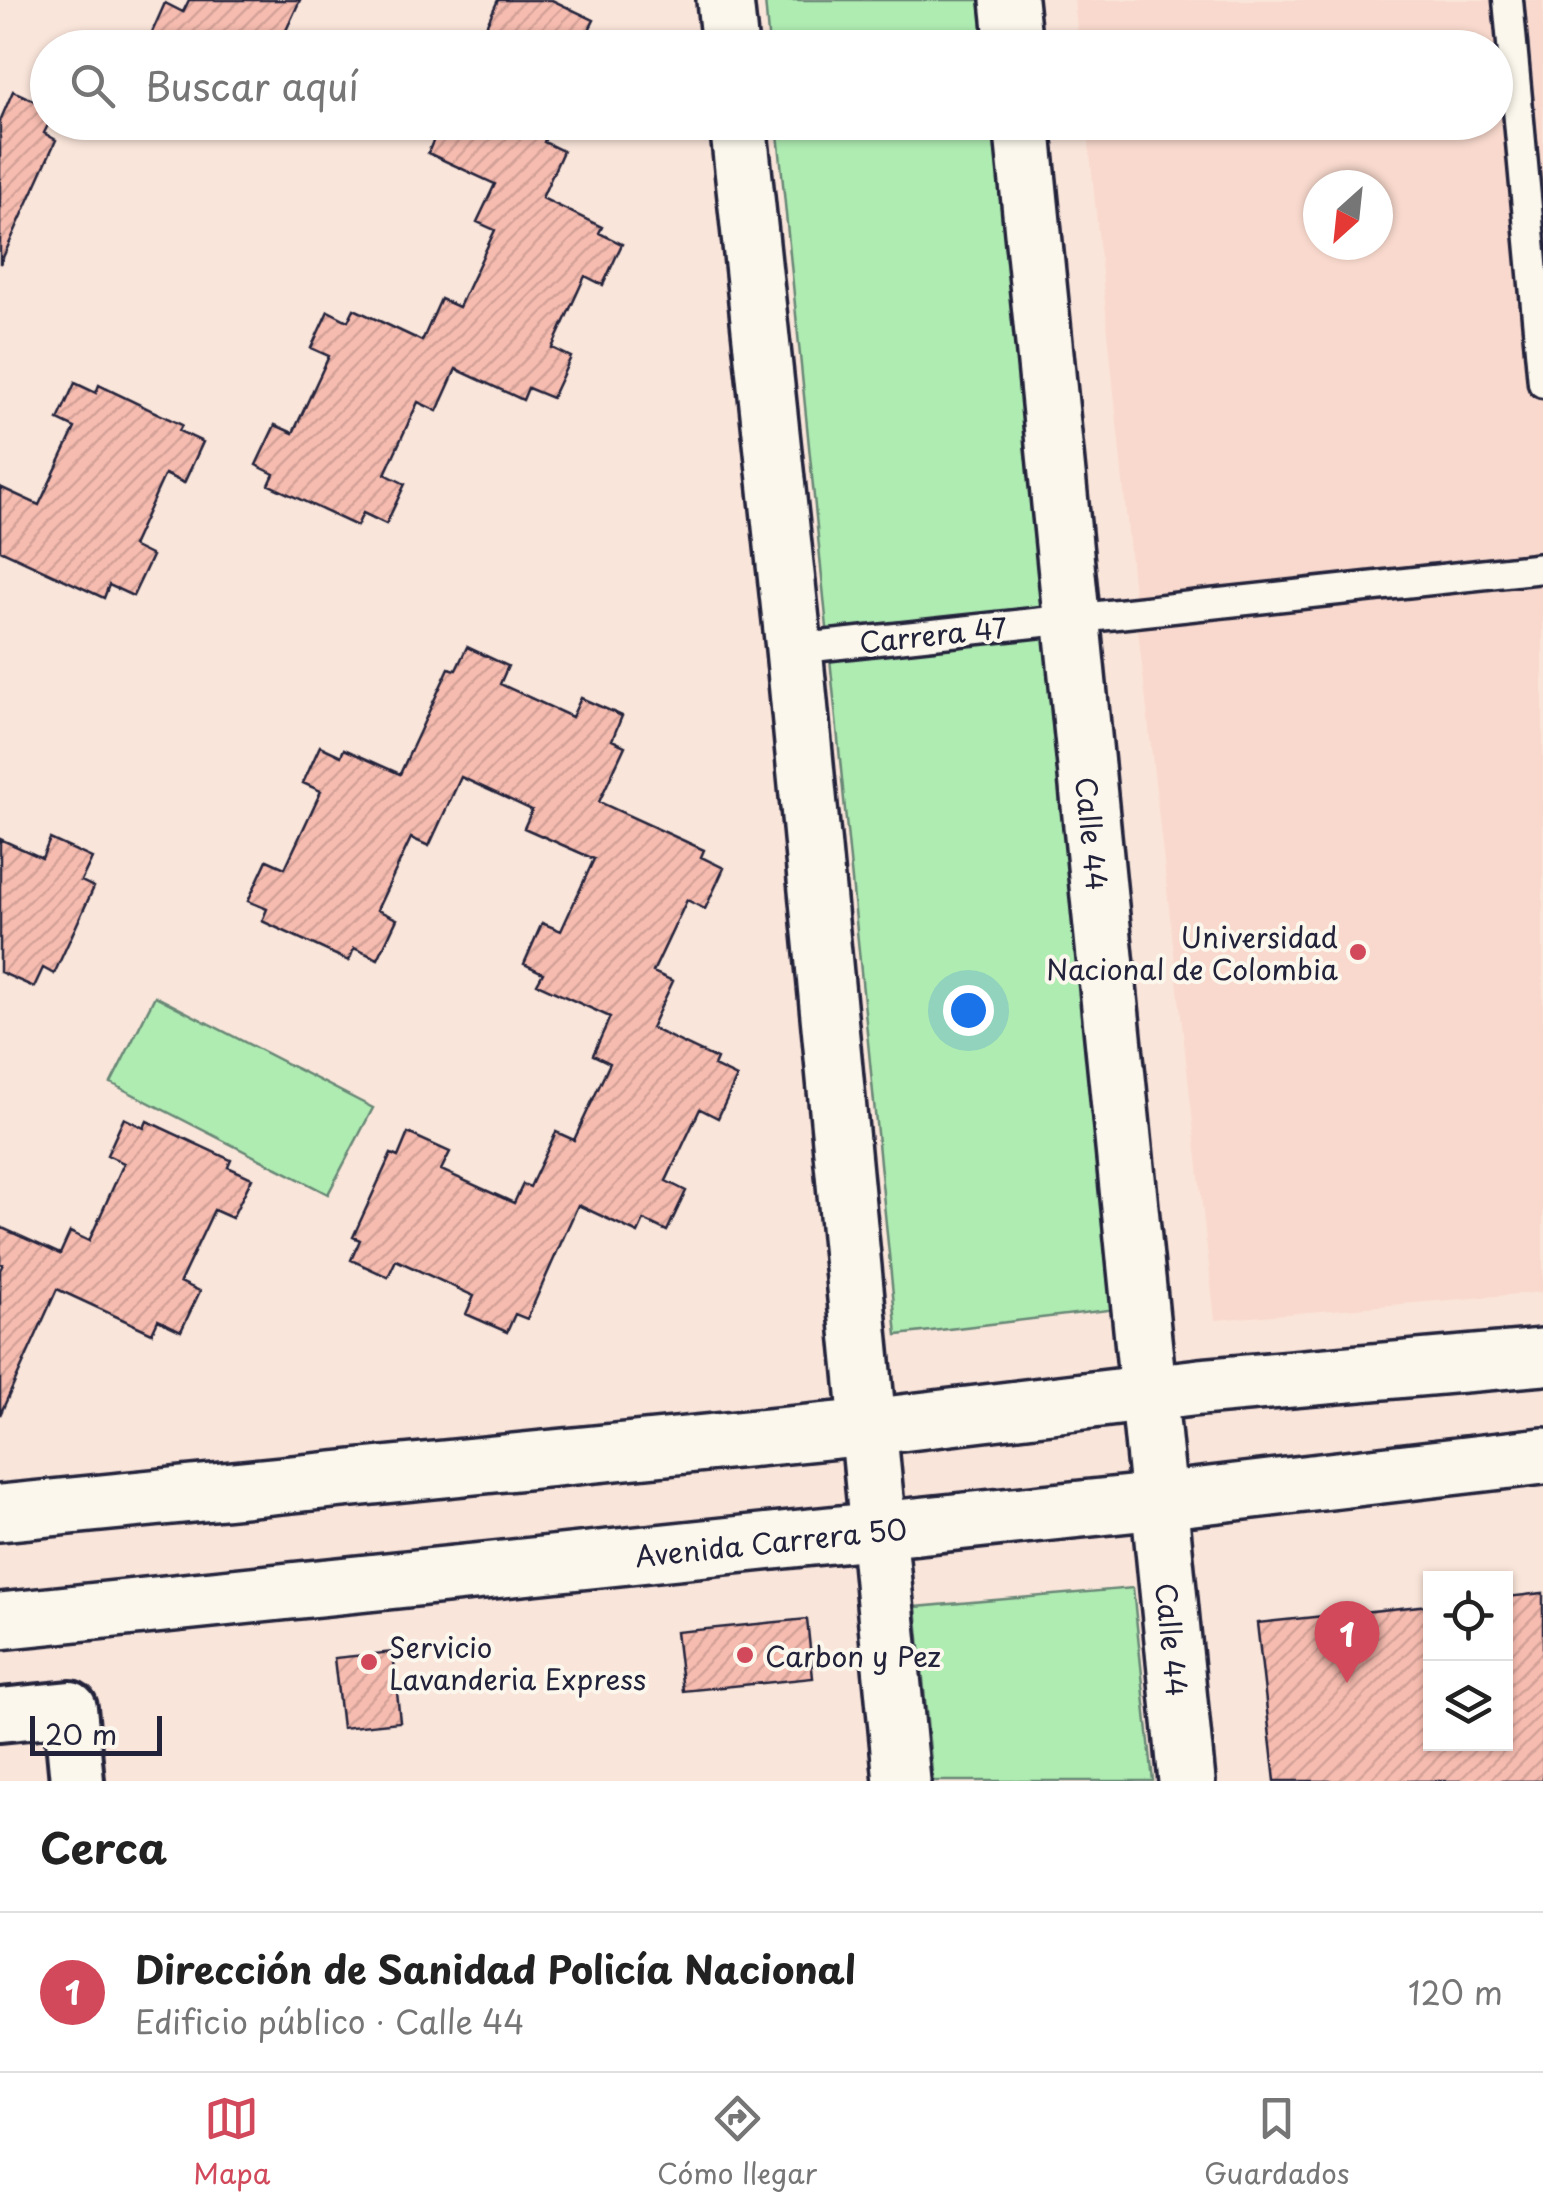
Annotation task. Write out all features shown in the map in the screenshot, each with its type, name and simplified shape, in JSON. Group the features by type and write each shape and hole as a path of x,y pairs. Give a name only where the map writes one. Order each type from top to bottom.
{"street":[{"path":"724,0 728,30"},
{"path":"1010,0 1012,30"},
{"path":"740,140 794,649 902,1781"},
{"name":"Calle 44","path":"1024,140 1187,1781"},
{"path":"0,1513 1543,1356"},
{"name":"Avenida Carrera 50","path":"0,1621 1543,1456"},
{"path":"0,1715 70,1708 78,1781"}],"lane":[{"path":"1508,0 1529,63 1543,383"},
{"name":"Carrera 47","path":"794,649 1543,568"}],"shaded area":[{"name":"Universidad Nacional de Colombia","path":"1074,0 1543,0 1543,1292 1215,1320 1136,612 1089,140 1513,140 1513,30 1077,30"}],"green space":[{"path":"765,0 981,0 984,30 768,30"},
{"path":"779,140 996,140 1117,1309 897,1335"},
{"path":"155,996 373,1108 328,1194 111,1083"},
{"path":"1133,1588 1153,1781 933,1781 916,1607"}],"building":[{"path":"189,0 300,0 286,30 153,30 165,3 183,12"},
{"path":"498,0 552,0 594,20 589,30 484,30"},
{"path":"13,91 30,99 30,140 56,140 0,264 0,121"},
{"path":"433,140 545,140 563,151 542,198 602,227 599,233 622,244 603,285 585,276 552,348 571,357 552,398 528,388 523,400 456,369 437,411 418,402 385,474 405,484 386,524 363,513 357,526 269,485 274,474 256,465 275,425 293,433 329,356 311,348 328,311 348,321 354,309 422,341 441,299 459,307 495,230 477,222 495,184 428,153"},
{"path":"75,383 96,393 99,385 182,425 179,431 203,442 184,483 165,474 132,546 152,556 133,596 109,585 104,598 0,550 0,487 39,505 75,428 58,420"},
{"path":"467,647 508,666 500,684 572,717 581,698 622,716 612,740 625,746 599,802 704,850 701,857 724,868 705,909 687,900 653,972 673,981 651,1028 717,1059 714,1066 737,1077 718,1118 700,1109 666,1181 686,1191 667,1231 644,1220 638,1233 578,1205 527,1319 515,1314 507,1332 466,1314 474,1296 396,1260 388,1277 351,1260 360,1240 353,1237 391,1154 398,1157 408,1133 450,1152 441,1170 514,1203 523,1184 530,1187 556,1132 574,1140 610,1063 593,1055 610,1017 537,984 543,973 524,964 542,923 561,931 594,859 524,828 532,810 461,777 429,846 411,838 377,910 397,919 378,959 354,948 349,961 262,921 267,909 248,901 267,860 285,868 321,791 303,783 320,746 341,756 344,749 400,774 449,668 456,670"},
{"path":"0,839 42,858 50,839 92,858 81,881 94,887 54,974 43,968 34,987 0,972"},
{"path":"124,1118 144,1128 147,1121 231,1160 228,1167 252,1178 232,1218 214,1210 180,1282 200,1291 181,1331 158,1320 152,1333 57,1289 0,1415 0,1227 60,1254 70,1232 89,1241 124,1163 107,1155"},
{"path":"1543,1593 1543,1781 1275,1781 1257,1623 1423,1606 1423,1751 1513,1751 1513,1596"},
{"name":"Carbon y Pez","path":"807,1619 813,1678 683,1691 676,1632"},
{"path":"393,1652 400,1722 342,1728 334,1658"}],"place":[{"name":"Universidad Nacional de Colombia","path":"1358,952"},
{"name":"Carbon y Pez","path":"745,1655"},
{"name":"Servicio Lavanderia Express","path":"369,1662"},
{"name":"Dirección de Sanidad Policía Nacional","path":"1347,1683"}]}
